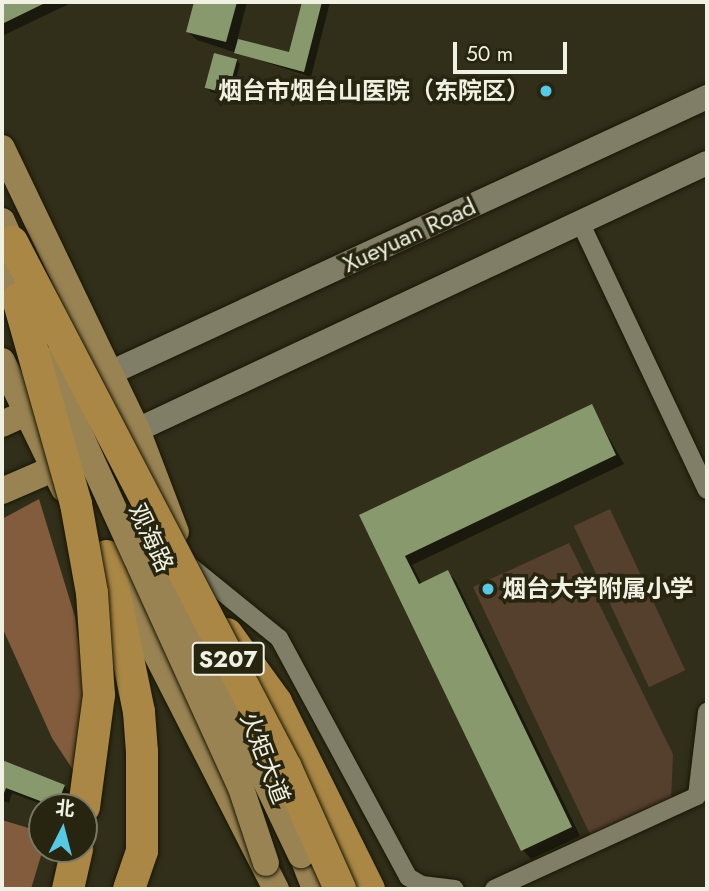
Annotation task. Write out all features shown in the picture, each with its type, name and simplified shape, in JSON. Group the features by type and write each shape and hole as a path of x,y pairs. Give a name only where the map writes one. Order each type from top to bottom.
{"highway":[{"path":"5,242 286,768 340,889"},
{"path":"18,299 76,504 92,593 100,695 86,793"},
{"path":"107,556 141,739 142,851 129,889"},
{"path":"208,607 276,702 369,889"},
{"path":"68,889 74,863"}],"main road":[{"name":"Xueyuan Road","path":"110,373 707,97"},
{"name":"S207","path":"2,148 137,430"},
{"path":"2,491 581,224 707,163"},
{"name":"观海路","path":"5,242 18,299 240,785 266,863"},
{"name":"观海路","path":"5,242 301,855"},
{"name":"S207","path":"2,361 13,419 52,469"},
{"path":"13,419 110,373"},
{"name":"火矩大道","path":"137,430 316,889"},
{"name":"火矩大道","path":"52,469 107,556 266,863 276,889"}],"street":[{"path":"581,224 707,490"},
{"path":"190,566 279,638 408,877 422,885 455,889"},
{"path":"494,889 697,796 707,712"}],"shaded area":[{"path":"39,499 75,617 83,674 81,782 52,738 2,627 2,519"},
{"path":"610,509 685,670 649,687 574,526"},
{"path":"569,543 673,754 671,801 596,847 473,587"},
{"path":"2,820 28,828 28,863 39,863 31,889 2,889"}],"building":[{"path":"2,2 47,2 2,24"},
{"path":"194,2 237,2 226,42 186,32"},
{"path":"302,2 322,2 304,72 234,53 238,39 289,52"},
{"path":"214,53 237,59 228,94 205,88"},
{"path":"592,404 616,455 405,556 419,584 448,570 572,827 521,851 359,515"},
{"path":"2,760 65,785 62,793 28,793 28,796 6,788 2,798"}],"place":[{"name":"烟台市烟台山医院（东院区）","path":"546,91"},
{"name":"烟台大学附属小学","path":"488,589"}]}
